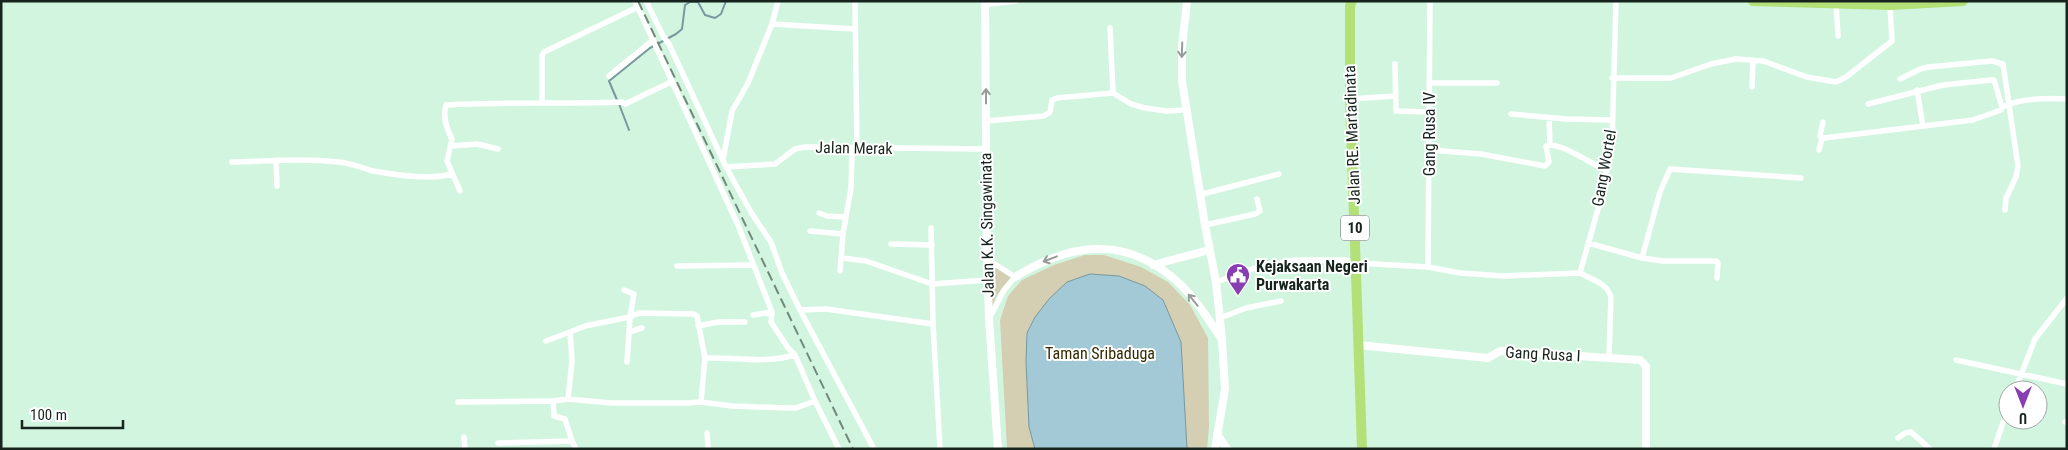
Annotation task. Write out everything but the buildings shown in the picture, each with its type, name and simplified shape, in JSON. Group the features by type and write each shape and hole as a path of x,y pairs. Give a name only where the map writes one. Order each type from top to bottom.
{"highway":[{"name":"Jalan RE. Martadinata","path":"1352,1 1350,6 1350,98 1362,449"},
{"path":"1753,1 1890,4 1963,1"}],"street":[{"path":"646,1 662,36 669,44 722,160 770,242 782,273 800,310 874,449"},
{"path":"722,160 734,104 748,83 772,24 778,2 774,1"},
{"path":"840,271 843,234 851,188 854,148 855,1"},
{"path":"985,4 1016,1"},
{"path":"1187,1 1182,47 1182,82 1204,225 1216,282 1222,339 1225,389 1215,449"},
{"name":"Gang Rusa IV","path":"1428,266 1430,1"},
{"name":"Gang Wortel","path":"1580,273 1612,143 1612,78 1616,1"},
{"path":"1833,3 1838,36"},
{"path":"542,103 542,56 544,52 636,4 738,226 772,312 771,322 788,348 795,355 839,449"},
{"name":"Jalan K.K. Singawinata","path":"985,4 987,258 989,319 998,449"},
{"path":"1612,78 1671,78 1711,64 1736,59 1753,60 1788,69 1807,77 1836,82 1890,43 1892,40 1890,4"},
{"path":"772,24 856,29"},
{"path":"1110,28 1112,93"},
{"path":"609,76 653,42"},
{"path":"1752,87 1753,60"},
{"path":"1900,80 1920,69 1929,67 2000,62 2005,67 2005,106 2018,172 2007,195 2005,210"},
{"path":"1395,64 1396,111 1429,112"},
{"path":"1868,104 1917,90 1943,85 1994,80 2005,106"},
{"path":"460,191 447,158 452,140 446,129 444,109 446,105 506,102 622,102 625,104 672,82"},
{"path":"1429,84 1497,83"},
{"path":"1917,90 1923,126"},
{"path":"986,122 1044,116 1050,112 1052,100 1058,98 1112,93 1132,104 1145,108 1166,111 1185,110"},
{"path":"1350,98 1396,96"},
{"path":"1822,138 1973,120 2001,110 2005,106 2038,98 2067,99"},
{"path":"1511,114 1549,118 1612,120"},
{"path":"1429,150 1481,154 1545,166 1549,162 1546,148 1550,144 1549,118"},
{"path":"1819,150 1823,122"},
{"path":"451,146 477,144 498,149"},
{"path":"1550,144 1606,170"},
{"name":"Jalan Merak","path":"726,167 776,164 800,148 987,149"},
{"path":"276,161 276,186"},
{"path":"232,162 336,162 356,165 373,171 427,177 440,177 452,174"},
{"path":"1642,258 1660,192 1670,169 1801,178"},
{"path":"1200,195 1279,174"},
{"path":"1204,225 1255,214 1260,211 1257,199"},
{"path":"818,213 827,216 846,217"},
{"path":"931,228 933,324 940,449"},
{"path":"810,231 843,234"},
{"path":"1588,243 1642,258 1663,261 1716,261 1718,263 1717,278"},
{"path":"890,244 932,244"},
{"path":"989,319 1004,290 1015,277 1042,262 1086,248 1104,248 1122,251 1153,264 1169,275 1183,288 1222,339"},
{"path":"1153,264 1209,250"},
{"path":"842,258 866,261 932,284 988,280"},
{"path":"987,258 1015,277"},
{"path":"1216,282 1255,268 1295,260 1344,260 1357,263 1428,266 1466,274 1503,276 1580,273 1593,278 1607,289 1611,296 1609,358"},
{"path":"676,266 753,265"},
{"path":"624,290 634,294 630,317 627,362"},
{"path":"2018,380 2035,339 2067,298"},
{"path":"1220,318 1246,308 1281,301"},
{"path":"800,310 826,309 933,324"},
{"path":"753,315 772,312"},
{"path":"546,340 585,326 630,317 639,313 694,314 697,316 698,326 708,358 699,402"},
{"path":"698,326 718,322 745,322"},
{"path":"629,332 642,328"},
{"path":"568,399 572,361 570,332"},
{"name":"Gang Rusa I","path":"1358,345 1488,358 1500,351 1640,360 1646,366 1646,449"},
{"path":"708,358 760,361 782,359 795,355"},
{"path":"1956,360 2067,384"},
{"path":"458,402 554,402 568,399 611,403 687,404 699,402 732,406 796,408 815,401"},
{"path":"554,402 554,416 565,419 576,449"},
{"path":"1994,449 2001,430"},
{"path":"707,432 708,449"},
{"path":"1898,438 1905,433 1911,432 1930,449"},
{"path":"1217,434 1227,449"},
{"path":"464,436 464,449"},
{"path":"498,443 572,441"}],"green space":[{"name":"Taman Sribaduga","path":"1085,255 1104,255 1141,267 1168,282 1190,305 1208,338 1209,427 1207,449 1007,449 1000,320 1008,296 1022,280 1054,265"},
{"path":"988,263 1011,277 997,295 989,315"}],"water":[{"name":"Taman Sribaduga","path":"1090,274 1119,276 1145,286 1163,300 1181,342 1187,449 1035,449 1029,427 1026,362 1027,333 1035,317 1049,299 1067,282"}],"waterway":[{"path":"617,100 609,81 650,48 682,29 685,5 690,2 698,2 705,15 715,18 721,14 726,1"},
{"path":"619,104 629,130"}],"railway":[{"path":"638,1 853,449"}],"place":[{"name":"Kejaksaan Negeri Purwakarta","path":"1238,296"}]}
